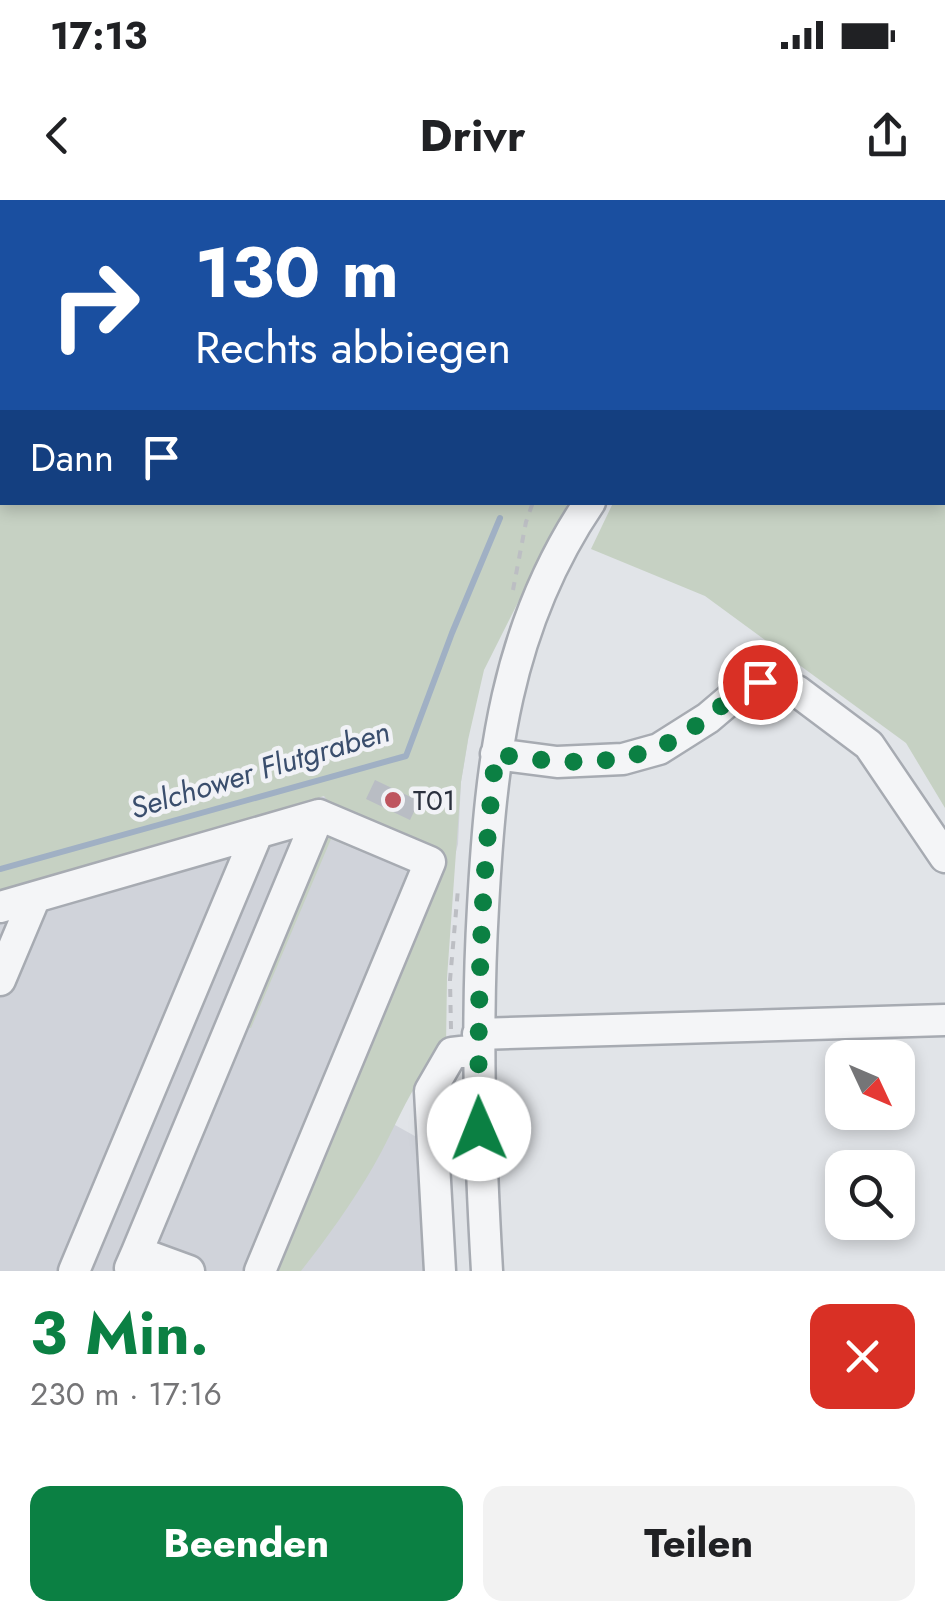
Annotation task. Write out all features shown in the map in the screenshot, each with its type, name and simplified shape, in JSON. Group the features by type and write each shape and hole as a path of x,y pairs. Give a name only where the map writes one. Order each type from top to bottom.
{"street":[{"path":"487,1271 478,1042 486,860 496,754 509,685 534,606 556,558 588,505"},
{"path":"496,754 557,762 623,758 659,749 708,718 741,690 760,682 782,684 797,690 869,745 945,856"},
{"path":"189,1271 133,1261 319,815"},
{"path":"0,906 319,815 430,862 260,1271"},
{"path":"74,1271 257,834"},
{"path":"0,980 34,897"},
{"path":"485,1230 472,1234 453,1258 440,1265 430,1091 452,1053 478,1042 945,1020"}],"shaded area":[{"path":"0,583 180,843 412,768 468,740 458,844 386,1120 422,1140 429,1271 0,1271"}],"green space":[{"path":"0,505 567,505 484,670 468,740 461,782 446,1046 414,1088 357,1194 301,1271 276,1271 439,870 333,807 324,796 155,852 145,847 0,894"},
{"path":"612,505 945,505 945,808 906,743 705,596 591,549"},
{"path":"327,832 370,850 368,854 331,839 251,1028 245,1027"}],"building":[{"name":"T01","path":"375,780 419,801 410,820 366,799"}],"waterway":[{"name":"Selchower Flutgraben","path":"0,869 406,756 500,518"}],"place":[{"name":"T01","path":"393,800"}],"route":[{"path":"479,1129 481,952 496,754 557,762 605,761 659,749 708,718 741,690 760,682"}]}
